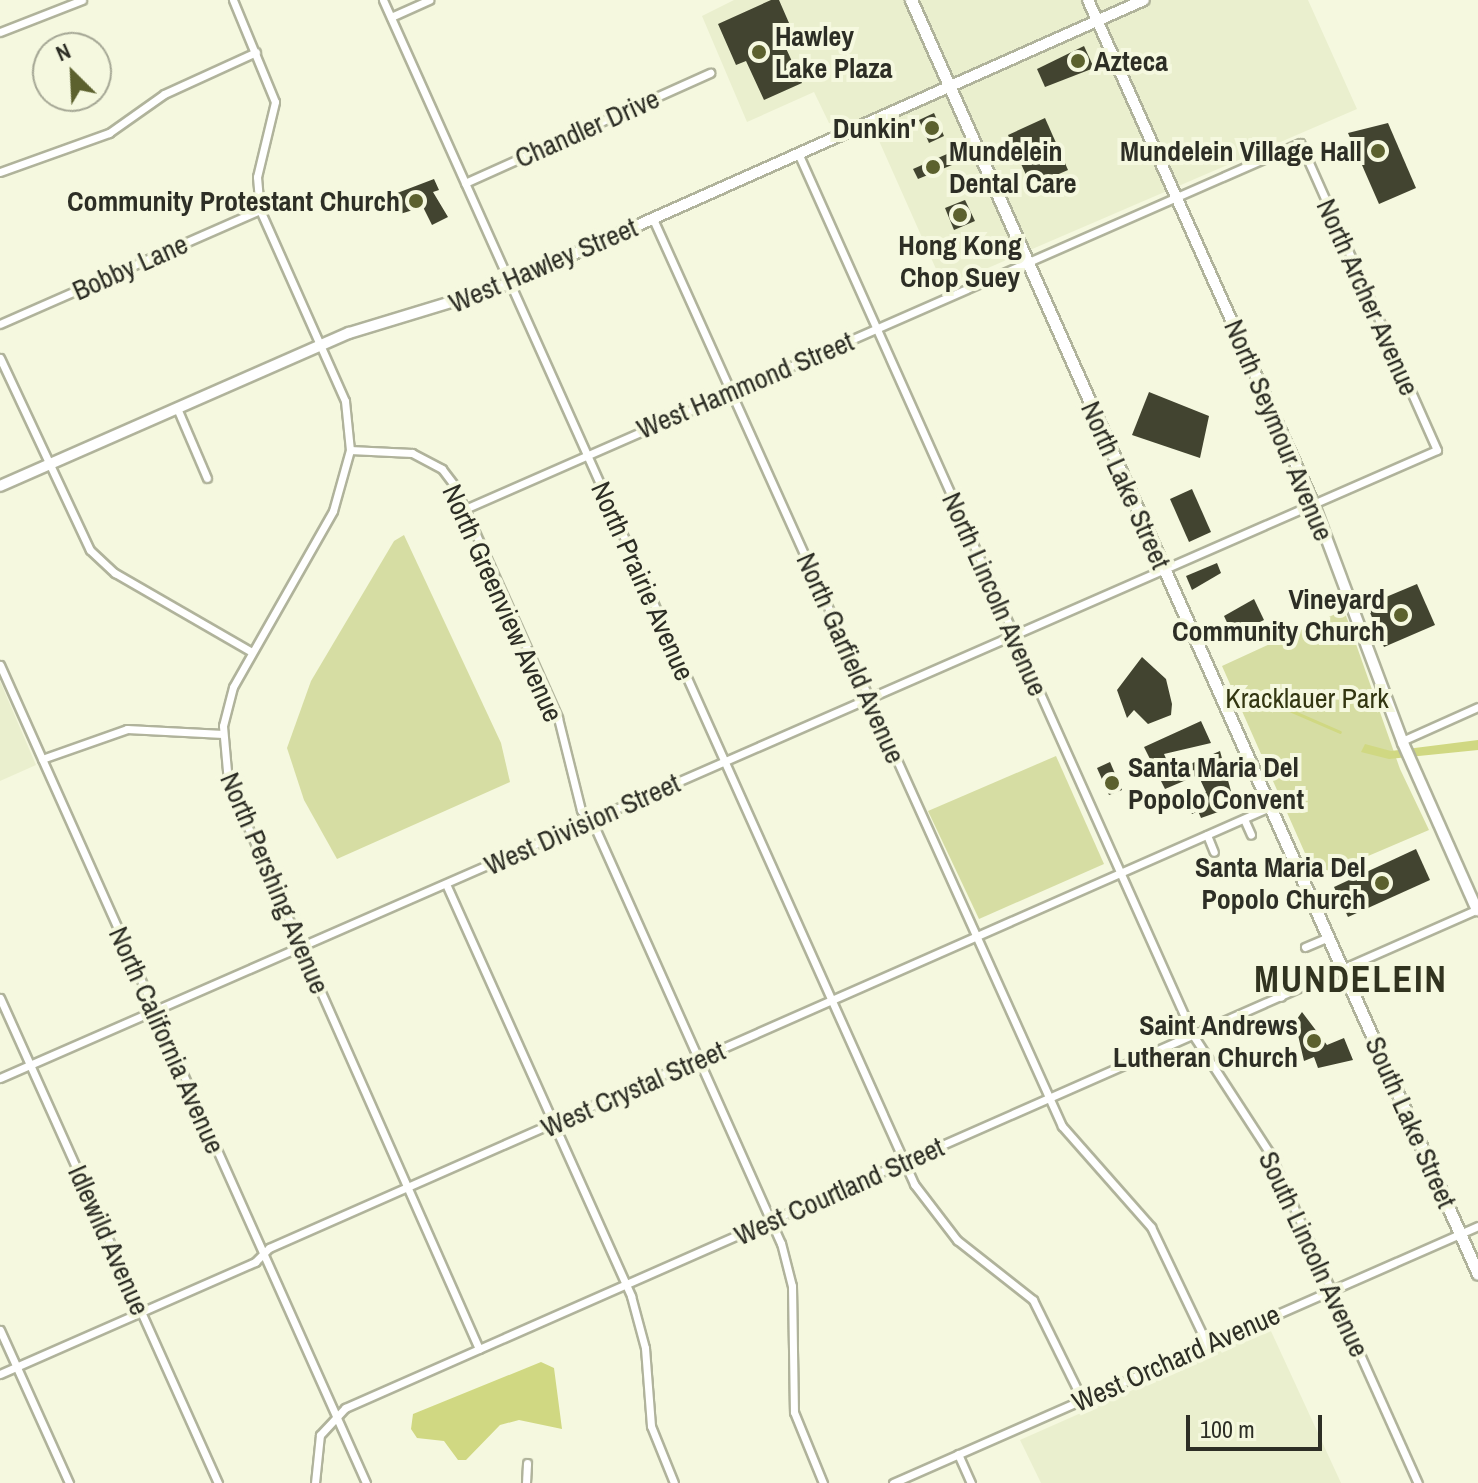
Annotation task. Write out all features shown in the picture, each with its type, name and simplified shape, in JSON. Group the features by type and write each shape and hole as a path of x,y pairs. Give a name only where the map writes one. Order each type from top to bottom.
{"main road":[{"name":"North Lake Street","path":"911,0 1343,970"},
{"name":"South Lake Street","path":"1343,970 1478,1274"}],"street":[{"path":"0,32 82,0"},
{"path":"233,0 256,52 275,111 257,177 260,210 345,401 350,450"},
{"name":"North Prairie Avenue","path":"383,0 904,1162 946,1228 1033,1300 1082,1399"},
{"path":"391,17 429,0"},
{"name":"North Seymour Avenue","path":"1088,0 1314,505 1402,742 1478,910"},
{"name":"West Hawley Street","path":"0,486 321,345 510,283 1144,0"},
{"path":"0,172 109,133 164,94 256,52"},
{"name":"Chandler Drive","path":"465,183 710,73"},
{"name":"West Hammond Street","path":"465,509 586,453 1300,143"},
{"name":"North Archer Avenue","path":"1300,143 1437,450"},
{"name":"North Lincoln Avenue","path":"798,153 1193,1035"},
{"name":"Bobby Lane","path":"0,324 260,210"},
{"name":"North Garfield Avenue","path":"653,219 1049,1099 1083,1157 1151,1227 1207,1344"},
{"path":"0,358 90,550 115,573 252,652"},
{"path":"177,408 207,478"},
{"name":"North Greenview Avenue","path":"350,450 430,460 454,485 465,509 553,705 571,786 700,1059 772,1221 792,1286 794,1412 823,1483"},
{"name":"North Pershing Avenue","path":"350,450 333,511 233,687 223,734 228,782 479,1349"},
{"name":"West Division Street","path":"0,1078 1437,450"},
{"name":"North California Avenue","path":"0,665 366,1483"},
{"path":"1402,742 1478,707"},
{"path":"42,759 127,729 223,734"},
{"name":"West Crystal Street","path":"0,1374 141,1313 408,1187 1270,807"},
{"path":"1244,819 1251,835"},
{"path":"1207,835 1214,852"},
{"path":"446,884 626,1285 645,1348 651,1426 674,1483"},
{"name":"West Courtland Street","path":"336,1415 479,1349 1478,910"},
{"path":"1305,947 1328,937"},
{"path":"1271,975 1281,997"},
{"name":"Idlewild Avenue","path":"0,998 218,1483"},
{"name":"South Lincoln Avenue","path":"1193,1035 1269,1152 1418,1483"},
{"name":"West Orchard Avenue","path":"893,1483 1478,1226"},
{"path":"0,1330 69,1483"},
{"path":"315,1483 317,1444 336,1415"},
{"path":"958,1454 971,1483"},
{"path":"526,1483 527,1463"}],"shaded area":[{"path":"734,0 1308,0 1357,109 944,287 876,134 829,123 814,92 747,122 702,16"},
{"path":"0,681 36,765 0,781"},
{"path":"1478,740 1478,750 1389,759 1361,752 1365,744 1391,751"},
{"path":"1270,1329 1341,1483 1041,1483 1020,1440"},
{"path":"541,1362 554,1368 562,1429 519,1420 500,1425 466,1460 458,1460 444,1441 417,1438 411,1429 413,1414"}],"green space":[{"path":"404,535 501,743 510,782 337,859 304,800 287,748 311,681 394,541"},
{"name":"Kracklauer Park","path":"1344,610 1400,769 1429,830 1333,871 1312,869 1222,666"},
{"path":"1056,756 1104,864 979,919 928,811"}],"building":[{"name":"Hawley Lake Plaza","path":"771,0 779,0 796,39 784,44 802,83 764,100 746,61 736,65 718,24"},
{"path":"1084,46 1094,68 1045,87 1037,69"},
{"name":"Dunkin'","path":"934,113 944,136 929,143 919,120"},
{"path":"1045,118 1068,170 1031,186 1008,135"},
{"name":"Mundelein Village Hall","path":"1388,123 1416,188 1379,204 1348,133"},
{"name":"Mundelein Dental Care","path":"947,154 952,165 918,179 913,169"},
{"name":"Community Protestant Church","path":"434,179 439,190 433,192 448,217 432,225 423,207 400,214 392,195"},
{"name":"Hong Kong Chop Suey","path":"965,200 975,221 954,230 945,208"},
{"path":"1149,392 1209,416 1200,458 1132,435"},
{"path":"1192,489 1211,532 1189,542 1170,499"},
{"path":"1217,563 1221,573 1192,590 1186,576"},
{"name":"Vineyard Community Church","path":"1417,584 1435,625 1384,647 1367,605"},
{"path":"1254,599 1264,620 1233,635 1224,616"},
{"path":"1142,657 1166,679 1172,704 1171,715 1148,724 1134,710 1127,718 1117,690"},
{"path":"1201,721 1211,743 1164,754 1172,772 1220,751 1235,806 1201,818 1198,811 1192,814 1186,800 1206,792 1198,775 1165,789 1144,747"},
{"name":"Santa Maria Del Popolo Convent","path":"1110,762 1122,790 1109,795 1097,768"},
{"name":"Santa Maria Del Popolo Church","path":"1416,849 1430,880 1348,917 1334,887"},
{"name":"Saint Andrews Lutheran Church","path":"1302,1012 1327,1045 1344,1038 1353,1060 1318,1068 1314,1057 1304,1061 1295,1022"}],"waterway":[{"path":"1271,702 1340,732"}],"place":[{"name":"Hawley Lake Plaza","path":"759,52"},
{"name":"Azteca","path":"1078,61"},
{"name":"Dunkin'","path":"932,128"},
{"name":"Mundelein Village Hall","path":"1378,151"},
{"name":"Mundelein Dental Care","path":"933,167"},
{"name":"Community Protestant Church","path":"416,201"},
{"name":"Hong Kong Chop Suey","path":"960,215"},
{"name":"Vineyard Community Church","path":"1401,615"},
{"name":"Santa Maria Del Popolo Convent","path":"1112,783"},
{"name":"Santa Maria Del Popolo Church","path":"1382,883"},
{"name":"Saint Andrews Lutheran Church","path":"1314,1041"}],"district":[{"name":"MUNDELEIN","path":"1351,980"}]}
